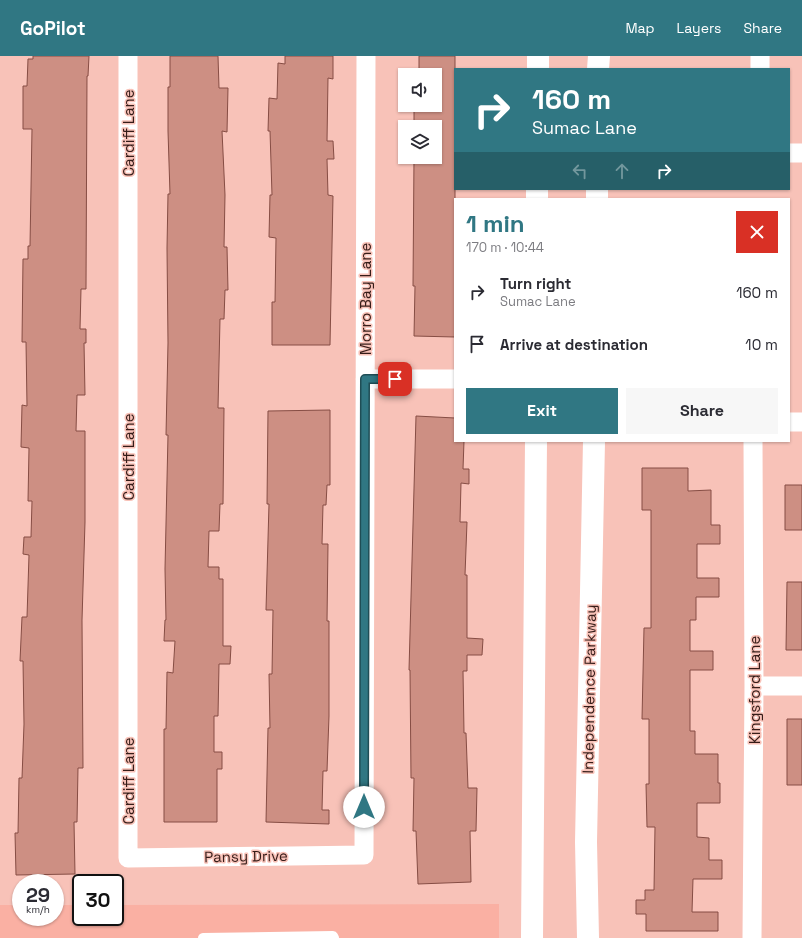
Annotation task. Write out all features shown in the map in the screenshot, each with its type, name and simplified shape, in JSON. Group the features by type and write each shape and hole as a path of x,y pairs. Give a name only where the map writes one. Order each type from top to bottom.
{"main road":[{"path":"538,56 538,68"},
{"path":"598,68 599,56"},
{"path":"532,938 536,442"},
{"name":"Independence Parkway","path":"588,938 586,834 594,442"}],"street":[{"name":"Cardiff Lane","path":"128,56 128,858"},
{"name":"Morro Bay Lane","path":"364,854 366,56"},
{"path":"760,56 760,68"},
{"path":"790,153 802,153"},
{"path":"365,379 454,379"},
{"path":"790,422 802,422"},
{"name":"Kingsford Lane","path":"752,938 754,686 753,442"},
{"path":"754,686 802,686"},
{"name":"Pansy Drive","path":"128,858 364,854"}],"lane":[{"path":"203,938 333,936 334,938"}],"shaded area":[{"path":"499,904 499,938 0,938 0,905 12,905 12,926 64,926 64,905 72,905 72,926 124,926 124,905"}],"building":[{"path":"33,56 89,56 87,76 86,289 81,289 80,329 86,329 86,343 84,343 85,395 77,395 76,431 85,431 85,522 82,620 83,768 78,768 77,822 74,822 75,874 16,874 15,833 18,833 19,778 22,778 24,724 23,661 20,661 22,617 27,617 29,555 23,554 24,537 31,537 32,501 28,501 29,448 21,447 22,405 27,406 26,342 22,342 23,259 28,259 28,246 30,246 32,129 23,129 23,86 27,86 28,59 33,59"},
{"path":"170,56 218,56 219,88 228,88 227,132 222,131 225,195 224,247 227,247 228,290 225,290 224,319 220,319 218,408 224,408 223,504 220,504 219,531 209,531 208,567 219,567 219,579 223,579 223,646 231,646 230,664 219,664 218,716 214,716 214,752 222,752 222,769 217,769 217,822 164,822 164,729 166,729 167,672 173,673 175,641 164,641 166,620 165,569 168,435 166,435 168,343 167,248 168,194 170,194 168,87 170,87"},
{"path":"285,56 333,56 333,79 328,78 327,141 333,141 334,159 327,159 328,195 333,196 330,345 272,345 272,302 275,302 276,238 269,237 270,195 272,195 270,131 268,131 269,98 277,99 278,63 285,64"},
{"path":"419,56 455,56 454,337 414,336 414,164 442,164 442,120 414,120 414,112 442,112 442,68 419,68"},
{"path":"330,410 330,485 327,485 326,505 323,505 322,544 328,544 327,621 329,621 329,716 327,771 323,771 322,810 329,810 329,824 266,822 268,728 270,728 269,674 272,674 273,610 266,610 269,504 267,504 268,411"},
{"path":"416,416 454,418 454,442 464,442 463,469 469,469 469,484 461,483 460,522 467,522 465,575 467,575 467,638 483,639 482,655 467,655 467,671 463,671 464,733 466,733 468,788 477,788 476,831 470,831 471,882 418,884 416,831 413,831 414,778 411,778 409,670"},
{"path":"642,468 688,468 688,491 711,490 711,525 720,525 720,544 697,544 697,578 719,578 719,597 696,597 696,620 690,620 690,651 713,651 713,670 690,670 690,731 695,731 695,754 718,754 718,783 720,783 720,803 697,803 697,837 709,838 709,860 722,860 722,879 693,879 692,912 718,912 718,931 646,931 646,914 636,914 636,900 645,900 645,890 654,890 655,827 647,827 646,784 649,784 649,719 642,719 644,628 651,628 651,510 642,510"},
{"path":"785,485 802,485 802,530 785,530"},
{"path":"787,582 802,582 802,650 786,650"},
{"path":"787,719 802,719 802,785 787,785"}],"route":[{"path":"364,807 365,379 395,379"}]}
